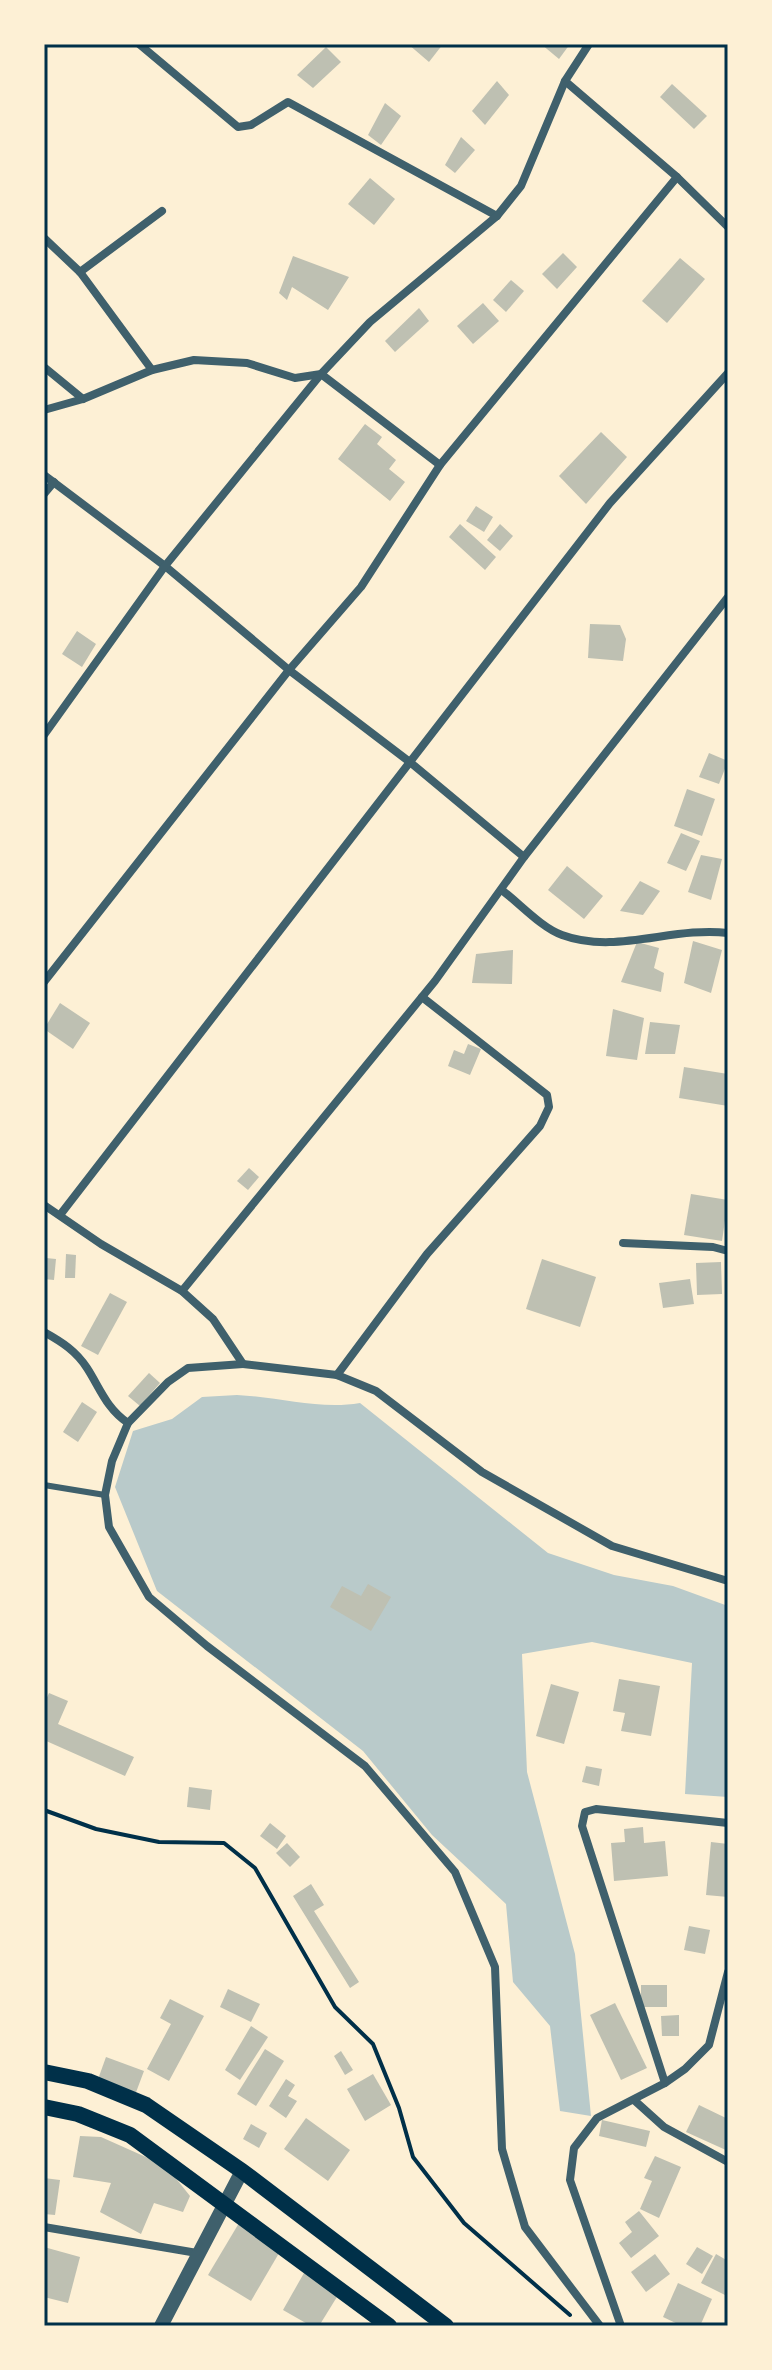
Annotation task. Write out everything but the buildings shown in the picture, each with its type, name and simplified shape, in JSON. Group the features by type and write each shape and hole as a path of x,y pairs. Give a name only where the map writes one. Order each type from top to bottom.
{"main road":[{"path":"44,2072 88,2081 146,2105 242,2171 446,2326"},
{"path":"44,2107 78,2114 130,2135 225,2202 389,2326"}],"street":[{"path":"139,44 238,127 251,125 288,102 497,216"},
{"path":"44,735 165,566 321,374 370,322 497,216 521,186 565,81 589,44"},
{"path":"565,81 677,177 728,227"},
{"path":"44,982 289,670 361,587 440,465 677,177"},
{"path":"80,272 162,211"},
{"path":"44,238 80,272 152,370"},
{"path":"44,410 83,399 152,370 194,360 247,363 295,378 321,374 440,465"},
{"path":"44,367 83,399"},
{"path":"60,1215 610,503 728,373"},
{"path":"44,475 165,566 289,670 411,763 524,857"},
{"path":"44,494 54,482"},
{"path":"182,1291 422,997 503,891 524,857 728,597"},
{"path":"503,891 561,935 615,944 701,929 728,933"},
{"path":"337,1375 427,1254 540,1126 549,1107 547,1095 422,997"},
{"path":"44,1205 101,1244 182,1291 213,1319 243,1364"},
{"path":"623,1243 713,1247 728,1251"},
{"path":"44,1332 68,1345 87,1369 101,1396 128,1423"},
{"path":"600,2326 525,2227 502,2149 495,1967 455,1872 365,1766 207,1646 149,1597 109,1527 105,1495 112,1461 128,1423 168,1382 188,1368 243,1364 337,1375 376,1391 482,1472 612,1546 728,1581"},
{"path":"665,2083 582,1826 585,1812 596,1809 728,1823"},
{"path":"621,2326 570,2180 574,2148 597,2118 665,2083 685,2069 709,2045 728,1972"},
{"path":"634,2100 664,2127 728,2162"},
{"path":"163,2325 197,2253 242,2171"},
{"path":"44,2227 197,2253"}],"lane":[{"path":"44,1485 105,1495"}],"path":[{"path":"44,1810 96,1829 159,1842 224,1843 255,1868 335,2007 373,2044 399,2108 413,2157 464,2223 573,2319"}],"shaded area":[{"path":"237,1395 314,1404 360,1403 548,1553 614,1575 673,1586 728,1606 728,1797 685,1794 692,1663 592,1642 522,1654 527,1772 575,1954 591,2116 560,2111 550,2026 513,1982 506,1904 432,1835 363,1751 157,1591 115,1487 133,1431 172,1419 202,1397"}]}
